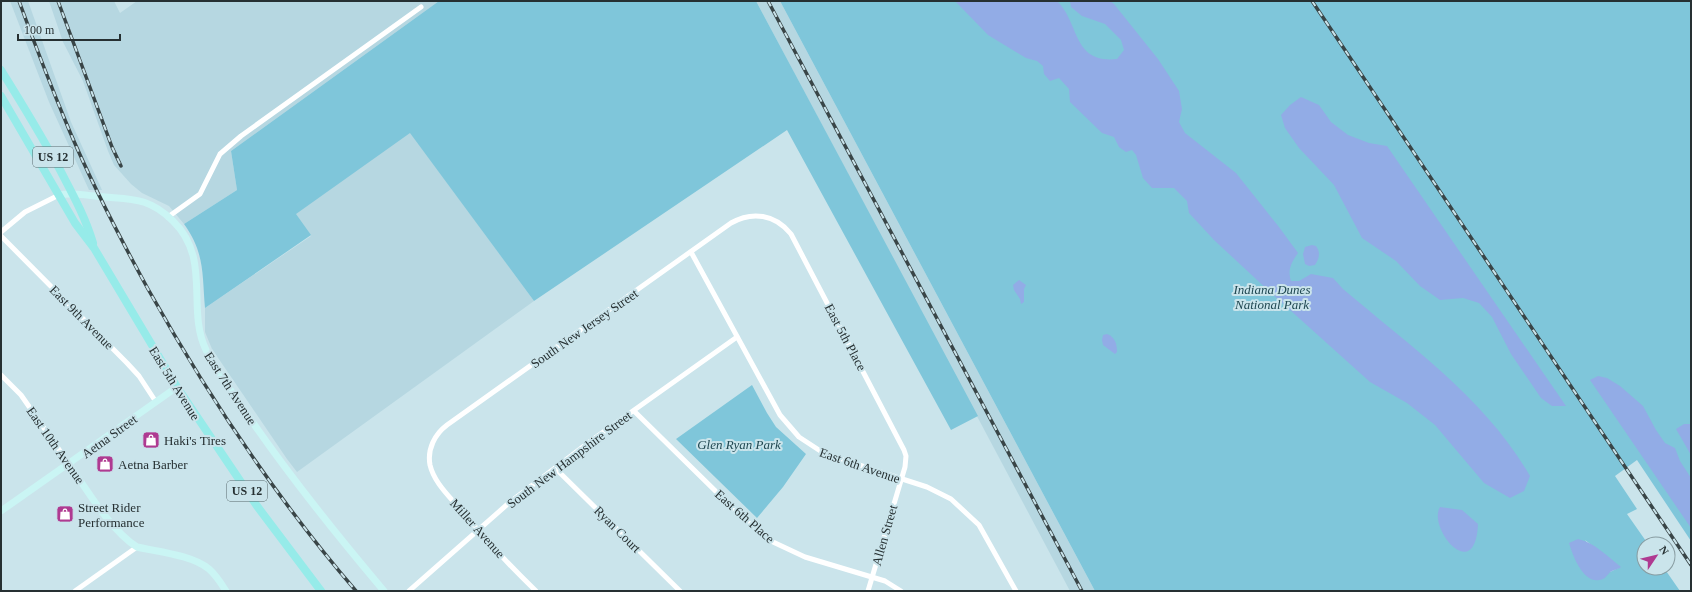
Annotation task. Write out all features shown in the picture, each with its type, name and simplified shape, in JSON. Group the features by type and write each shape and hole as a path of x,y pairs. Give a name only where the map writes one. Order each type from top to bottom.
{"main road":[{"name":"East 5th Avenue","path":"1,70 50,151 72,193 86,221 94,248"},
{"name":"East 5th Avenue","path":"1,96 75,223 94,248 177,387 257,506 321,591"}],"street":[{"path":"168,217 200,194 220,154 240,136 421,7"},
{"name":"East 7th Avenue","path":"59,195 72,193 121,197 136,200 155,207 168,217 184,235 194,257 197,271 200,329 206,351 284,466 384,591"},
{"path":"1,232 25,212 59,195"},
{"name":"South New Jersey Street","path":"430,460 430,452 434,440 444,427 738,219 756,215"},
{"name":"East 5th Place","path":"756,215 766,216 780,223 786,228 796,242 901,441 906,456 901,479"},
{"name":"East 9th Avenue","path":"1,236 123,358 139,376 156,402"},
{"name":"East 6th Avenue","path":"691,252 780,415 799,437 825,454 939,492 951,499 973,517 984,533 1016,591"},
{"name":"South New Hampshire Street","path":"409,591 510,502 737,337"},
{"name":"East 10th Avenue","path":"2,376 21,395 115,527 130,542 138,547 188,558 202,565 214,574 226,591"},
{"name":"Aetna Street","path":"1,511 177,387"},
{"name":"East 6th Place","path":"634,411 760,533 773,542 805,557 885,581 901,591"},
{"name":"Miller Avenue","path":"430,460 432,472 438,483 478,530 536,591"},
{"name":"Ryan Court","path":"555,468 680,591"},
{"name":"Allen Street","path":"868,591 901,479"},
{"path":"75,591 138,547"}],"shaded area":[{"path":"10,1 28,1 71,122 102,190 89,190 49,102"},
{"path":"49,1 114,1 120,13 137,1 439,1 231,151 237,190 184,224 169,206 142,193 131,184 114,165 83,81 63,42"},
{"path":"756,1 780,1 1095,591 1070,591"},
{"path":"955,1 1057,1 1070,20 1084,49 1092,55 1102,59 1117,59 1124,50 1121,40 1105,24 1082,16 1071,7 1070,1 1110,1 1114,4 1158,59 1179,91 1182,109 1179,122 1185,133 1236,173 1298,253 1290,269 1291,281 1299,281 1311,274 1333,278 1343,289 1445,375 1492,422 1512,448 1530,476 1524,491 1510,498 1484,483 1435,425 1407,403 1370,382 1214,240 1189,213 1187,201 1174,188 1152,188 1143,178 1136,155 1132,150 1126,152 1119,147 1114,137 1102,133 1070,102 1069,89 1059,78 1050,81 1044,74 1043,66 1037,61 1026,58 988,35"},
{"path":"1301,97 1319,105 1331,122 1348,135 1369,143 1387,146 1566,406 1552,406 1541,398 1511,354 1492,317 1479,303 1463,298 1440,300 1420,286 1396,261 1362,238 1334,185 1299,148 1285,128 1281,115 1290,105"},
{"path":"410,132 534,301 297,472 212,349 205,332 205,308 311,236 295,214"},
{"path":"1312,245 1316,246 1319,251 1319,256 1315,265 1309,266 1305,264 1303,254 1305,247"},
{"path":"1019,280 1026,285 1024,289 1024,302 1021,304 1013,285"},
{"path":"1107,334 1112,337 1117,346 1117,352 1115,354 1103,345 1103,335"},
{"path":"1598,376 1607,378 1620,386 1643,406 1665,443 1675,448 1680,461 1691,478 1691,528 1590,380"},
{"path":"1684,424 1691,424 1691,455 1676,429"},
{"path":"1440,507 1462,510 1478,524 1475,542 1469,550 1461,551 1453,547 1446,538 1440,527 1438,516"},
{"path":"1578,539 1590,543 1621,567 1613,570 1603,579 1590,579 1580,569 1569,543"}],"green space":[{"path":"439,1 756,1 978,416 951,430 787,130 534,301 410,133 296,214 311,235 205,308 203,274 199,254 191,235 184,224 237,190 231,151"},
{"name":"Indiana Dunes National Park","path":"780,1 1691,1 1691,541 1637,460 1615,476 1637,509 1627,514 1642,536 1636,536 1636,576 1670,576 1680,591 1095,591","holes":["1585,540 1620,567 1610,572"]},
{"name":"Glen Ryan Park","path":"752,385 776,427 806,454 783,487 757,518 676,439"}],"railway":[{"path":"19,1 70,132 107,212 148,289 171,329 244,445 298,520 356,591"},
{"path":"58,1 112,147 121,166"},
{"path":"768,1 1082,591"},
{"path":"1312,1 1691,565"}],"place":[{"name":"Haki's Tires","path":"151,440"},
{"name":"Aetna Barber","path":"105,464"},
{"name":"Street Rider Performance","path":"65,514"}]}
